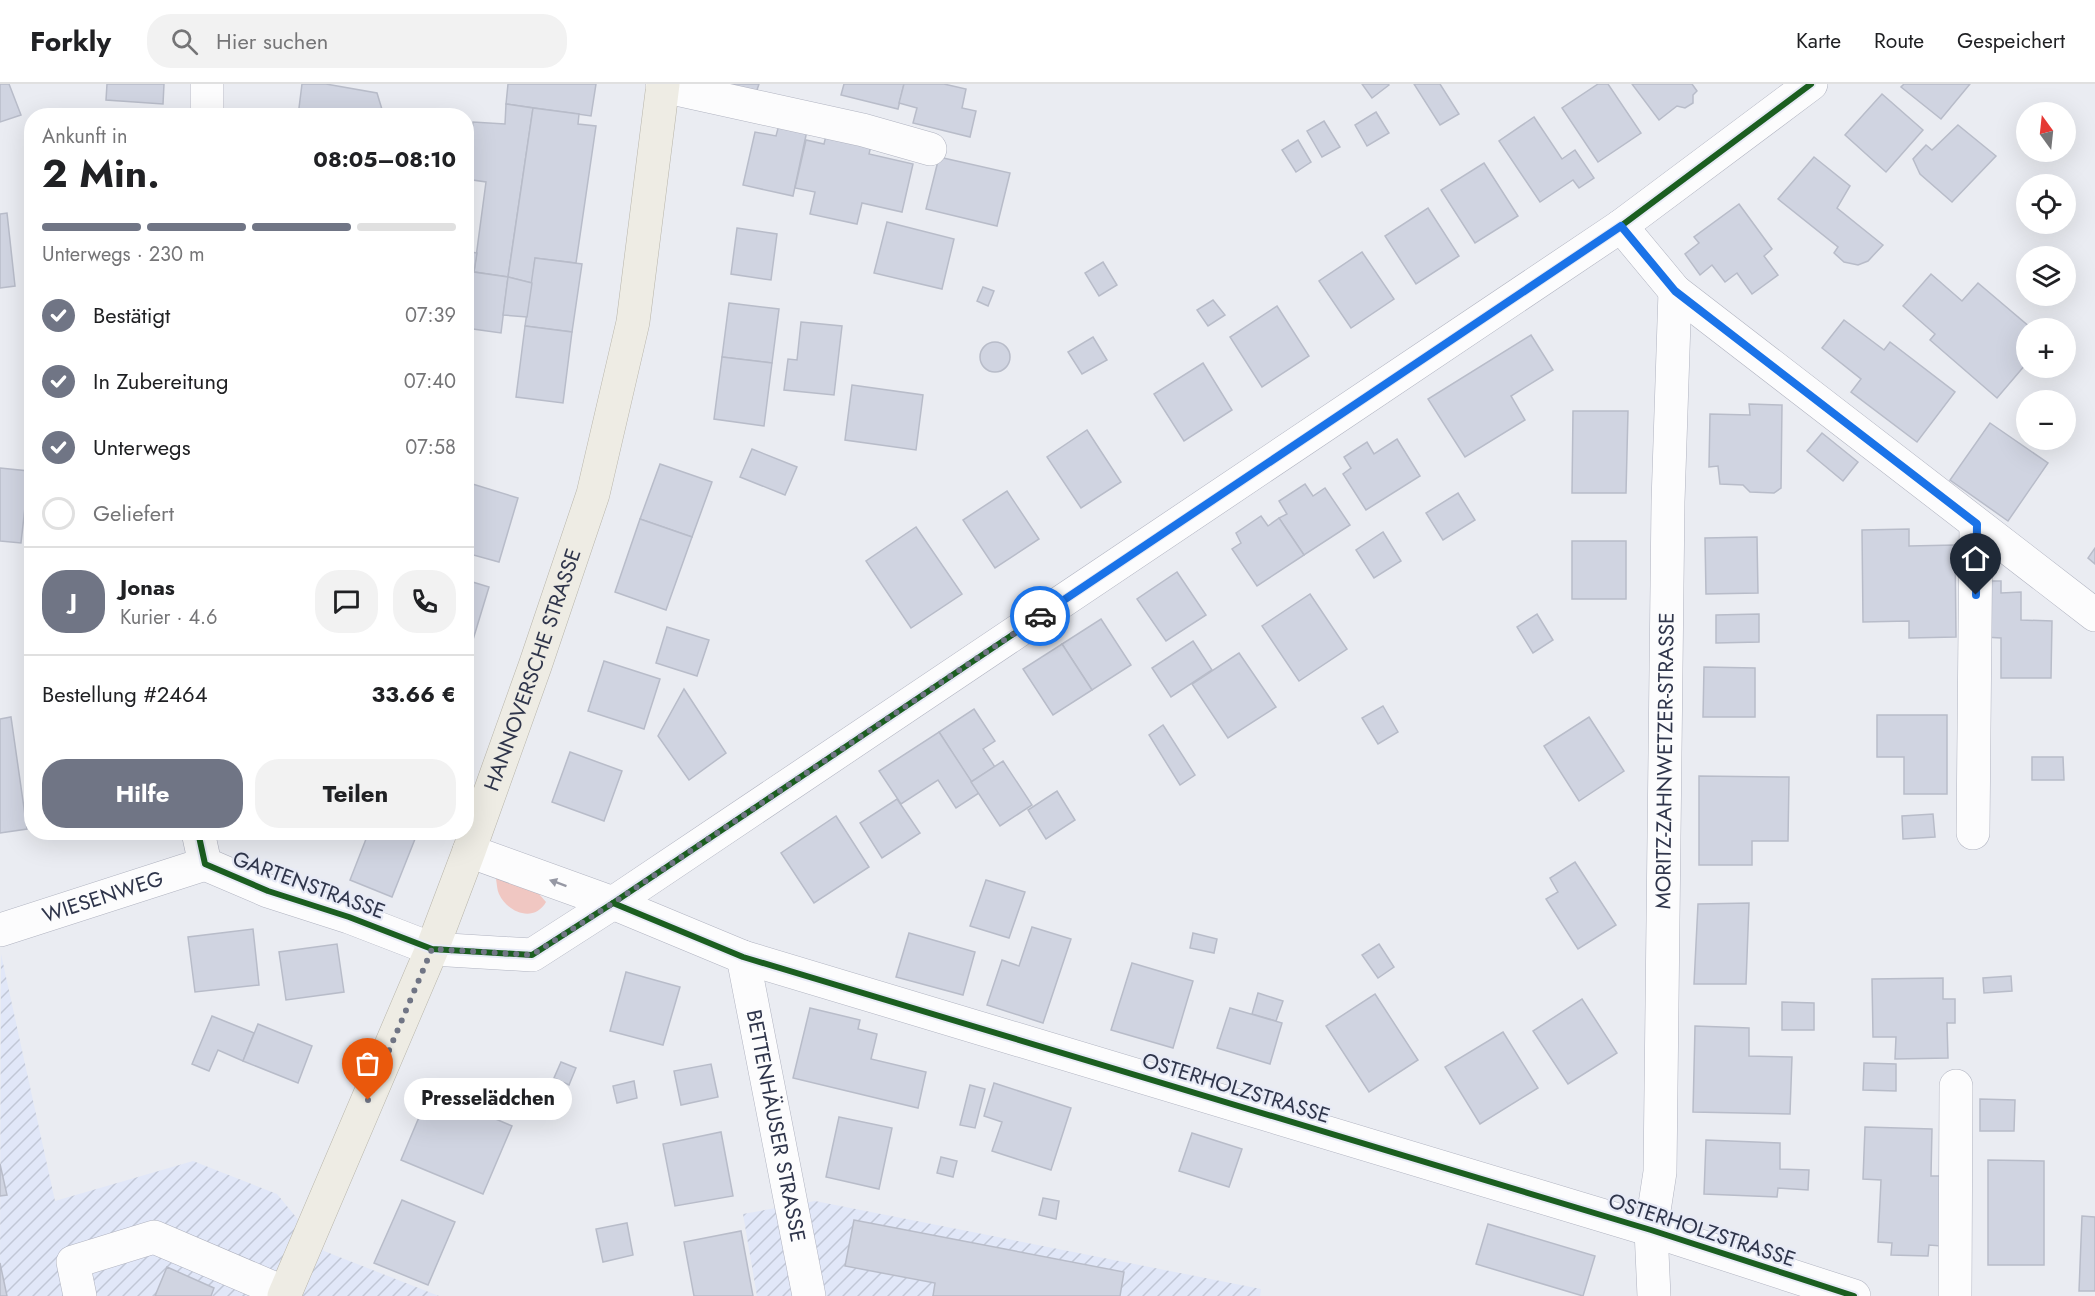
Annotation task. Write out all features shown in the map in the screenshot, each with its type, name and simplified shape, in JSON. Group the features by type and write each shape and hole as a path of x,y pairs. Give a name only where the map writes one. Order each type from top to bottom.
{"main road":[{"name":"HANNOVERSCHE STRASSE","path":"474,837 593,494 633,322 662,85"},
{"name":"HANNOVERSCHE STRASSE","path":"285,1294 432,949 473,840"}],"street":[{"path":"207,84 207,108"},
{"name":"GARTENSTRASSE","path":"200,840 205,864 268,891 349,917 432,949 532,955 613,903 1621,226 1811,84"},
{"path":"662,85 863,130 930,149"},
{"path":"1621,226 1675,291 2095,615"},
{"name":"MORITZ-ZAHNWETZER-STRASSE","path":"1654,1296 1651,1230 1660,1172 1668,502 1675,291"},
{"path":"1972,833 1977,524"},
{"name":"OSTERHOLZSTRASSE","path":"469,851 613,903 743,957 1651,1230 1854,1296"},
{"name":"WIESENWEG","path":"0,930 205,864"},
{"name":"BETTENHÄUSER STRASSE","path":"743,957 809,1296"},
{"path":"1955,1296 1956,1086"},
{"path":"80,1296 73,1262 154,1237 285,1294"}],"shaded area":[{"path":"502,875 533,887 546,902 535,912 528,914 508,906 498,892 496,879"},
{"path":"1,954 55,1201 193,1161 277,1194 324,1251 439,1296 0,1296"},
{"path":"815,1201 1261,1289 1260,1296 757,1296 743,1214"}],"building":[{"path":"0,84 9,84 21,115 0,122"},
{"path":"107,84 164,84 163,104 106,100"},
{"path":"302,84 326,84 377,93 382,108 299,108"},
{"path":"508,84 596,84 591,116 506,104"},
{"path":"721,84 759,84 756,93"},
{"path":"844,84 904,84 898,109 841,95"},
{"path":"904,84 944,84 966,89 962,108 976,111 970,137 913,123 917,108 899,103"},
{"path":"1362,84 1388,84 1389,85 1372,98"},
{"path":"1414,84 1440,84 1459,114 1440,125"},
{"path":"1598,84 1608,84 1641,133 1598,162 1562,108"},
{"path":"1632,84 1692,84 1697,91 1693,95 1693,103 1685,108 1677,106 1659,120"},
{"path":"1904,84 1970,84 1941,119 1901,87"},
{"path":"1882,94 1923,130 1886,172 1845,135"},
{"path":"506,104 533,108 508,277 474,272 486,182 474,180 474,122 505,124"},
{"path":"533,108 579,114 578,124 596,126 576,263 535,258 532,283 508,277"},
{"path":"1376,112 1389,133 1367,146 1355,125"},
{"path":"1534,117 1562,159 1575,150 1594,178 1579,188 1573,180 1540,202 1499,141"},
{"path":"780,121 808,126 793,196 743,185 755,132 776,136"},
{"path":"1324,121 1340,147 1322,157 1307,131"},
{"path":"1958,125 1996,156 1952,202 1920,174 1913,159 1926,145 1932,150"},
{"path":"828,127 873,137 869,154 913,164 902,212 862,203 857,224 810,214 815,192 795,188 806,140 824,144"},
{"path":"1298,140 1311,162 1296,172 1282,150"},
{"path":"939,157 1010,173 997,226 926,209"},
{"path":"1814,157 1850,186 1837,208 1883,245 1868,261 1858,265 1844,262 1834,253 1838,247 1778,199"},
{"path":"1484,163 1518,216 1475,243 1441,190"},
{"path":"1739,204 1772,249 1764,256 1778,275 1752,294 1737,273 1725,282 1712,265 1700,275 1685,254 1699,243 1694,237"},
{"path":"1428,208 1459,256 1416,284 1385,236"},
{"path":"7,213 15,286 0,288 0,214"},
{"path":"887,222 954,239 942,289 874,273"},
{"path":"737,228 777,234 771,280 731,274"},
{"path":"474,252 477,253 474,272"},
{"path":"1362,252 1394,299 1351,328 1319,281"},
{"path":"535,258 582,264 572,332 525,326"},
{"path":"1103,262 1117,285 1099,296 1085,273"},
{"path":"474,272 508,277 501,333 474,329"},
{"path":"1931,274 1962,301 1978,283 2019,318 2016,318 2016,376 1997,398 1930,340 1935,334 1903,306"},
{"path":"508,277 532,283 527,317 503,315"},
{"path":"983,287 994,291 988,306 977,301"},
{"path":"1213,300 1225,315 1208,326 1197,310"},
{"path":"729,303 779,309 772,363 722,357"},
{"path":"1277,306 1309,356 1262,387 1230,337"},
{"path":"1844,320 1884,350 1890,342 1955,392 1917,442 1851,392 1861,379 1822,348"},
{"path":"801,322 842,326 834,395 784,390 788,359 797,360"},
{"path":"525,326 572,332 563,403 516,397"},
{"path":"1531,335 1553,370 1511,396 1525,420 1465,457 1428,399"},
{"path":"1093,337 1107,360 1082,374 1068,352"},
{"path":"995,342 1006,346 1010,357 1006,368 995,372 984,368 980,357 984,346"},
{"path":"722,357 772,363 764,426 714,419"},
{"path":"1203,363 1232,410 1184,441 1154,394"},
{"path":"852,385 923,395 916,450 845,440"},
{"path":"1749,404 1782,405 1781,488 1774,493 1750,492 1743,485 1720,484 1718,466 1709,467 1710,414 1750,415"},
{"path":"1573,411 1628,411 1626,493 1572,493"},
{"path":"1990,423 2016,441 2016,450 2029,450 2048,463 2008,521 1950,480"},
{"path":"1087,430 1121,482 1081,508 1047,457"},
{"path":"1822,433 1858,462 1843,481 1807,451"},
{"path":"1397,439 1420,476 1366,510 1343,474 1351,468 1344,457 1367,442 1374,454"},
{"path":"752,449 797,467 785,495 740,477"},
{"path":"660,464 712,482 692,537 640,519"},
{"path":"0,468 24,470 24,516 21,543 0,541"},
{"path":"474,484 518,498 499,562 474,555"},
{"path":"1305,484 1313,496 1325,488 1350,525 1304,555 1279,518 1287,514 1279,501"},
{"path":"1007,491 1039,539 995,568 963,520"},
{"path":"1458,493 1475,520 1443,540 1426,513"},
{"path":"1261,516 1268,526 1279,518 1304,555 1257,586 1232,549 1241,543 1236,533"},
{"path":"640,519 692,537 666,610 615,592"},
{"path":"916,527 962,594 911,628 866,561"},
{"path":"1909,529 1909,546 1955,545 1956,637 1909,638 1909,621 1863,622 1862,530"},
{"path":"1383,532 1401,561 1374,578 1356,550"},
{"path":"1757,537 1758,593 1706,594 1705,538"},
{"path":"1572,541 1626,541 1626,599 1572,599"},
{"path":"2095,548 2095,564 2088,558"},
{"path":"1177,572 1206,615 1166,641 1137,599"},
{"path":"1985,581 2001,581 2001,593 2021,592 2021,620 2052,621 2051,678 2001,678 2001,638 1984,637"},
{"path":"474,582 489,587 474,636"},
{"path":"1310,594 1347,649 1299,681 1262,626"},
{"path":"1537,614 1553,640 1533,653 1517,627"},
{"path":"1759,614 1759,642 1716,643 1716,615"},
{"path":"1101,619 1131,665 1092,690 1062,644"},
{"path":"667,627 709,640 697,676 656,663"},
{"path":"1193,641 1212,670 1171,697 1152,668"},
{"path":"1062,644 1092,690 1053,715 1023,669"},
{"path":"1239,653 1276,707 1228,738 1192,684"},
{"path":"604,661 660,679 644,729 588,711"},
{"path":"1704,667 1755,668 1755,717 1703,717"},
{"path":"684,689 726,753 689,780 658,736"},
{"path":"1383,706 1398,732 1378,744 1362,718"},
{"path":"974,709 995,741 983,749 995,767 971,782 939,732"},
{"path":"1877,715 1947,715 1947,794 1904,794 1904,757 1877,757"},
{"path":"11,717 24,808 24,829 0,833 0,719"},
{"path":"1589,717 1624,771 1579,801 1544,746"},
{"path":"1163,725 1195,775 1180,785 1149,735"},
{"path":"939,732 979,793 956,808 938,780 901,804 879,771"},
{"path":"570,752 622,771 604,821 552,802"},
{"path":"2032,757 2063,757 2064,780 2032,780"},
{"path":"1003,761 1032,805 1000,826 971,782"},
{"path":"1699,776 1789,777 1788,841 1752,841 1752,865 1699,865"},
{"path":"1057,791 1075,820 1046,839 1028,810"},
{"path":"897,799 920,833 882,858 860,823"},
{"path":"1933,814 1935,837 1903,839 1902,816"},
{"path":"836,816 869,867 814,903 781,853"},
{"path":"366,840 415,840 392,897 350,880"},
{"path":"1575,862 1616,925 1578,949 1546,899 1558,892 1550,878"},
{"path":"986,880 1025,892 1009,938 970,926"},
{"path":"1749,903 1746,984 1694,984 1698,904"},
{"path":"1032,927 1071,939 1043,1023 987,1005 1002,960 1019,966"},
{"path":"253,929 259,985 195,992 188,937"},
{"path":"909,933 975,952 963,995 896,977"},
{"path":"1193,933 1217,939 1214,953 1190,948"},
{"path":"337,944 344,992 286,1000 279,952"},
{"path":"1379,944 1394,967 1378,978 1362,955"},
{"path":"1132,963 1193,981 1173,1048 1111,1030"},
{"path":"626,972 680,987 663,1045 610,1031"},
{"path":"2011,976 2012,991 1984,993 1983,978"},
{"path":"1943,978 1943,999 1955,999 1955,1023 1947,1023 1948,1058 1895,1059 1896,1037 1873,1037 1872,979"},
{"path":"1258,993 1283,1001 1276,1021 1252,1014"},
{"path":"1375,994 1418,1060 1369,1092 1326,1026"},
{"path":"1582,999 1617,1053 1568,1084 1533,1031"},
{"path":"1782,1002 1814,1003 1814,1030 1782,1030"},
{"path":"810,1008 860,1020 858,1029 877,1034 871,1059 926,1072 918,1108 793,1078"},
{"path":"1230,1008 1282,1023 1270,1064 1217,1048"},
{"path":"212,1016 254,1033 243,1061 218,1050 209,1071 192,1064"},
{"path":"258,1024 312,1046 298,1083 243,1061"},
{"path":"1695,1026 1749,1028 1749,1056 1792,1057 1790,1114 1693,1112"},
{"path":"1503,1032 1538,1088 1480,1124 1445,1067"},
{"path":"561,1062 576,1068 569,1085 554,1078"},
{"path":"1864,1063 1896,1064 1896,1091 1863,1090"},
{"path":"711,1064 718,1097 681,1105 674,1071"},
{"path":"634,1081 637,1098 617,1103 613,1086"},
{"path":"994,1083 1071,1108 1051,1170 992,1151 1002,1122 984,1116"},
{"path":"970,1085 985,1089 975,1128 960,1125"},
{"path":"430,1091 512,1126 483,1194 401,1160"},
{"path":"1980,1099 2015,1100 2014,1131 1980,1131"},
{"path":"839,1117 892,1128 879,1189 826,1177"},
{"path":"1865,1127 1932,1129 1931,1176 1944,1176 1941,1246 1929,1245 1928,1256 1891,1255 1892,1243 1878,1242 1881,1180 1863,1179"},
{"path":"721,1132 733,1196 675,1206 663,1144"},
{"path":"1192,1133 1242,1149 1229,1187 1179,1171"},
{"path":"1706,1140 1780,1143 1780,1169 1809,1170 1808,1190 1778,1188 1777,1197 1704,1194"},
{"path":"941,1157 957,1161 953,1177 937,1173"},
{"path":"1988,1160 2044,1161 2044,1265 1988,1265"},
{"path":"0,1164 7,1195 0,1196"},
{"path":"1043,1198 1059,1201 1056,1219 1039,1215"},
{"path":"402,1200 455,1222 428,1285 374,1263"},
{"path":"2082,1216 2095,1217 2095,1291 2079,1291"},
{"path":"854,1220 1124,1272 1120,1296 933,1296 935,1283 845,1266"},
{"path":"627,1223 633,1255 603,1262 596,1229"},
{"path":"1488,1224 1595,1256 1583,1296 1476,1264"},
{"path":"741,1231 753,1296 694,1296 684,1242"},
{"path":"0,1263 7,1296 0,1296"},
{"path":"167,1267 214,1288 211,1296 155,1296"}],"cycle path":[{"path":"200,840 205,864 268,891 349,917 432,949 532,955 613,903 1621,226 1811,84"},
{"path":"613,903 743,957 1651,1230 1854,1296"}],"way so far":[{"path":"368,1100 432,949 532,955 1040,616"}],"place":[{"name":"Presselädchen","path":"368,1100"}],"route":[{"path":"1040,616 1621,226 1675,291 1977,524 1976,595"}]}
